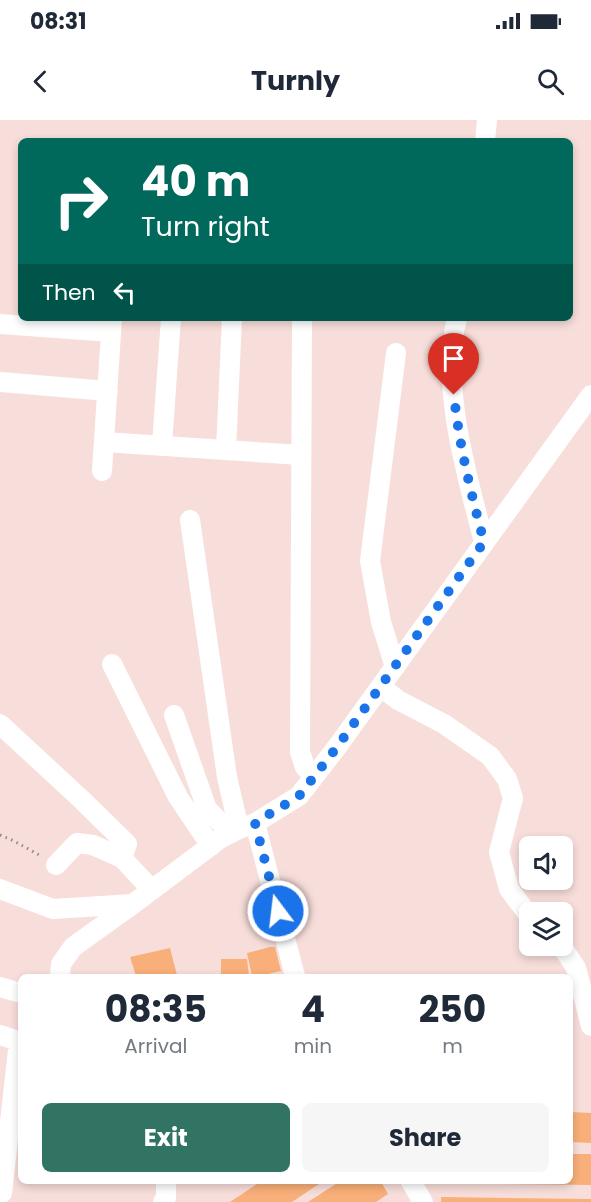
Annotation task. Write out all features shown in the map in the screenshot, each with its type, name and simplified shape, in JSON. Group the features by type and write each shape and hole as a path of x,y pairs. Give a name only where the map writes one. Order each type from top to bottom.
{"street":[{"path":"484,138 487,120"},
{"path":"162,445 171,321"},
{"path":"226,450 232,321"},
{"path":"302,321 300,752 305,767 314,777"},
{"path":"456,321 453,334 452,378 458,430 484,542"},
{"path":"0,324 111,325 102,471"},
{"path":"395,667 381,622 370,561 396,354"},
{"path":"0,382 108,391"},
{"path":"60,974 61,964 73,947 221,838 299,796 587,404"},
{"path":"104,442 301,454"},
{"path":"190,520 227,777 242,828 294,974"},
{"path":"112,664 177,797 211,846"},
{"path":"381,687 399,700 444,724 490,756 507,779 513,798 500,852 509,889 519,904"},
{"path":"174,714 207,809 242,828"},
{"path":"0,724 127,844 122,858"},
{"path":"56,865 77,843 93,845 122,858 152,890"},
{"path":"0,889 53,909 133,904"},
{"path":"568,956 576,968 591,1026"},
{"path":"0,987 18,992"},
{"path":"1,1193 13,1039"},
{"path":"1,1193 18,1182"},
{"path":"164,1202 166,1184"},
{"path":"412,1184 423,1202"}],"path":[{"path":"0,835 56,865"}],"building":[{"path":"275,947 281,971 252,974 247,953"},
{"path":"170,948 177,974 135,974 130,957"},
{"path":"221,959 247,959 249,974 221,974"},
{"path":"573,1112 591,1113 591,1143 573,1142"},
{"path":"573,1154 591,1154 591,1185 516,1184 573,1184"},
{"path":"257,1184 319,1184 292,1202 230,1202"},
{"path":"336,1184 382,1184 388,1194 376,1202 308,1202"},
{"path":"441,1197 591,1199 591,1202 441,1202"}],"route":[{"path":"278,911 255,823 299,796 388,677 484,542 463,459 454,395"}]}
